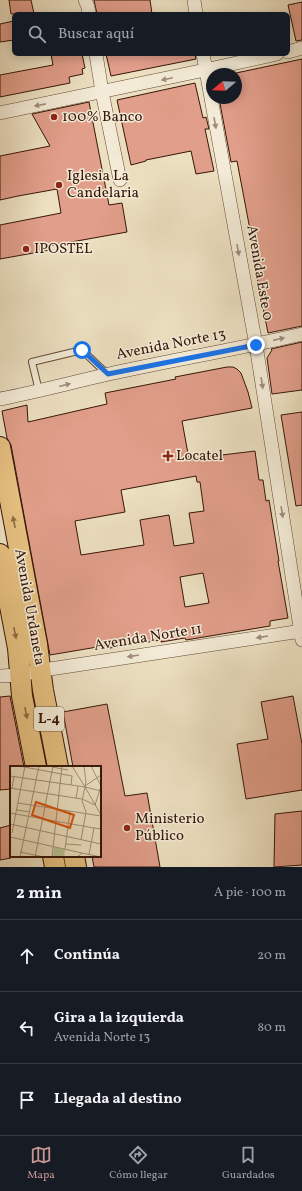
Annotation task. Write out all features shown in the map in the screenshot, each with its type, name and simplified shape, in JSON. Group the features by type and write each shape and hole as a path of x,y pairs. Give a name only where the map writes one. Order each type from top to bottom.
{"main road":[{"name":"Avenida Urdaneta","path":"0,447 38,644 40,671 58,766"},
{"name":"Avenida Urdaneta","path":"0,554 18,648 22,696 36,766"},
{"path":"53,857 55,867"},
{"path":"74,857 76,867"}],"street":[{"path":"85,0 89,12"},
{"path":"194,0 196,12"},
{"path":"290,51 302,48"},
{"path":"96,56 120,180"},
{"name":"Avenida Este 0","path":"203,56 256,345 302,634"},
{"path":"0,113 268,56"},
{"name":"Avenida Norte 13","path":"0,399 108,374 256,345 302,334"},
{"name":"Avenida Norte 11","path":"0,676 20,675 302,634"}],"lane":[{"path":"39,391 32,362 82,350 108,374"}],"building":[{"path":"9,0 31,0 34,12 12,12 11,14"},
{"path":"94,0 150,0 152,12 97,12"},
{"path":"302,2 302,40 296,41 288,5"},
{"path":"12,21 12,40 0,42 0,24"},
{"path":"51,56 82,56 85,68 82,69 83,74 69,77 70,83 0,97 0,75 53,65"},
{"path":"106,56 195,56 196,59 111,76"},
{"path":"302,59 302,326 268,333 237,161 231,162 220,104 242,104 242,72"},
{"path":"195,83 203,118 206,117 209,129 205,129 214,171 196,174 191,151 146,160 131,165 117,100"},
{"path":"89,102 109,205 122,203 127,232 49,246 50,250 0,259 0,225 61,213 57,189 0,200 0,156 50,146 32,114"},
{"path":"302,342 302,390 272,394 267,358 272,350 271,349"},
{"path":"227,367 233,367 241,373 252,408 182,421 189,459 255,451 259,480 263,480 266,501 269,500 288,618 270,621 270,626 186,640 185,638 161,642 161,640 110,648 109,645 50,655 11,445 7,438 2,411 27,405 28,422 107,404 105,393 176,379 175,377","holes":["196,476 197,482 200,482 204,511 189,513 194,543 174,546 169,515 140,520 144,545 81,555 75,521 125,512 121,490","203,573 209,603 185,607 180,577"]},
{"path":"302,412 302,505 296,506 281,415"},
{"path":"10,696 24,766 10,766 10,789 0,790 0,697"},
{"path":"293,696 302,744 302,790 246,799 237,744 268,739 261,702"},
{"path":"107,704 125,796 147,793 160,867 94,867 92,857 101,857 101,766 73,766 63,712"},
{"path":"302,811 302,865 274,867 275,814"},
{"path":"10,825 11,858 0,860 0,828"}],"place":[{"name":"100% Banco","path":"54,117"},
{"name":"Iglesia La Candelaria","path":"59,185"},
{"name":"IPOSTEL","path":"26,249"},
{"name":"Locatel","path":"168,456"},
{"name":"Ministerio Público","path":"127,828"}],"route":[{"path":"82,350 108,374 256,345"}]}
